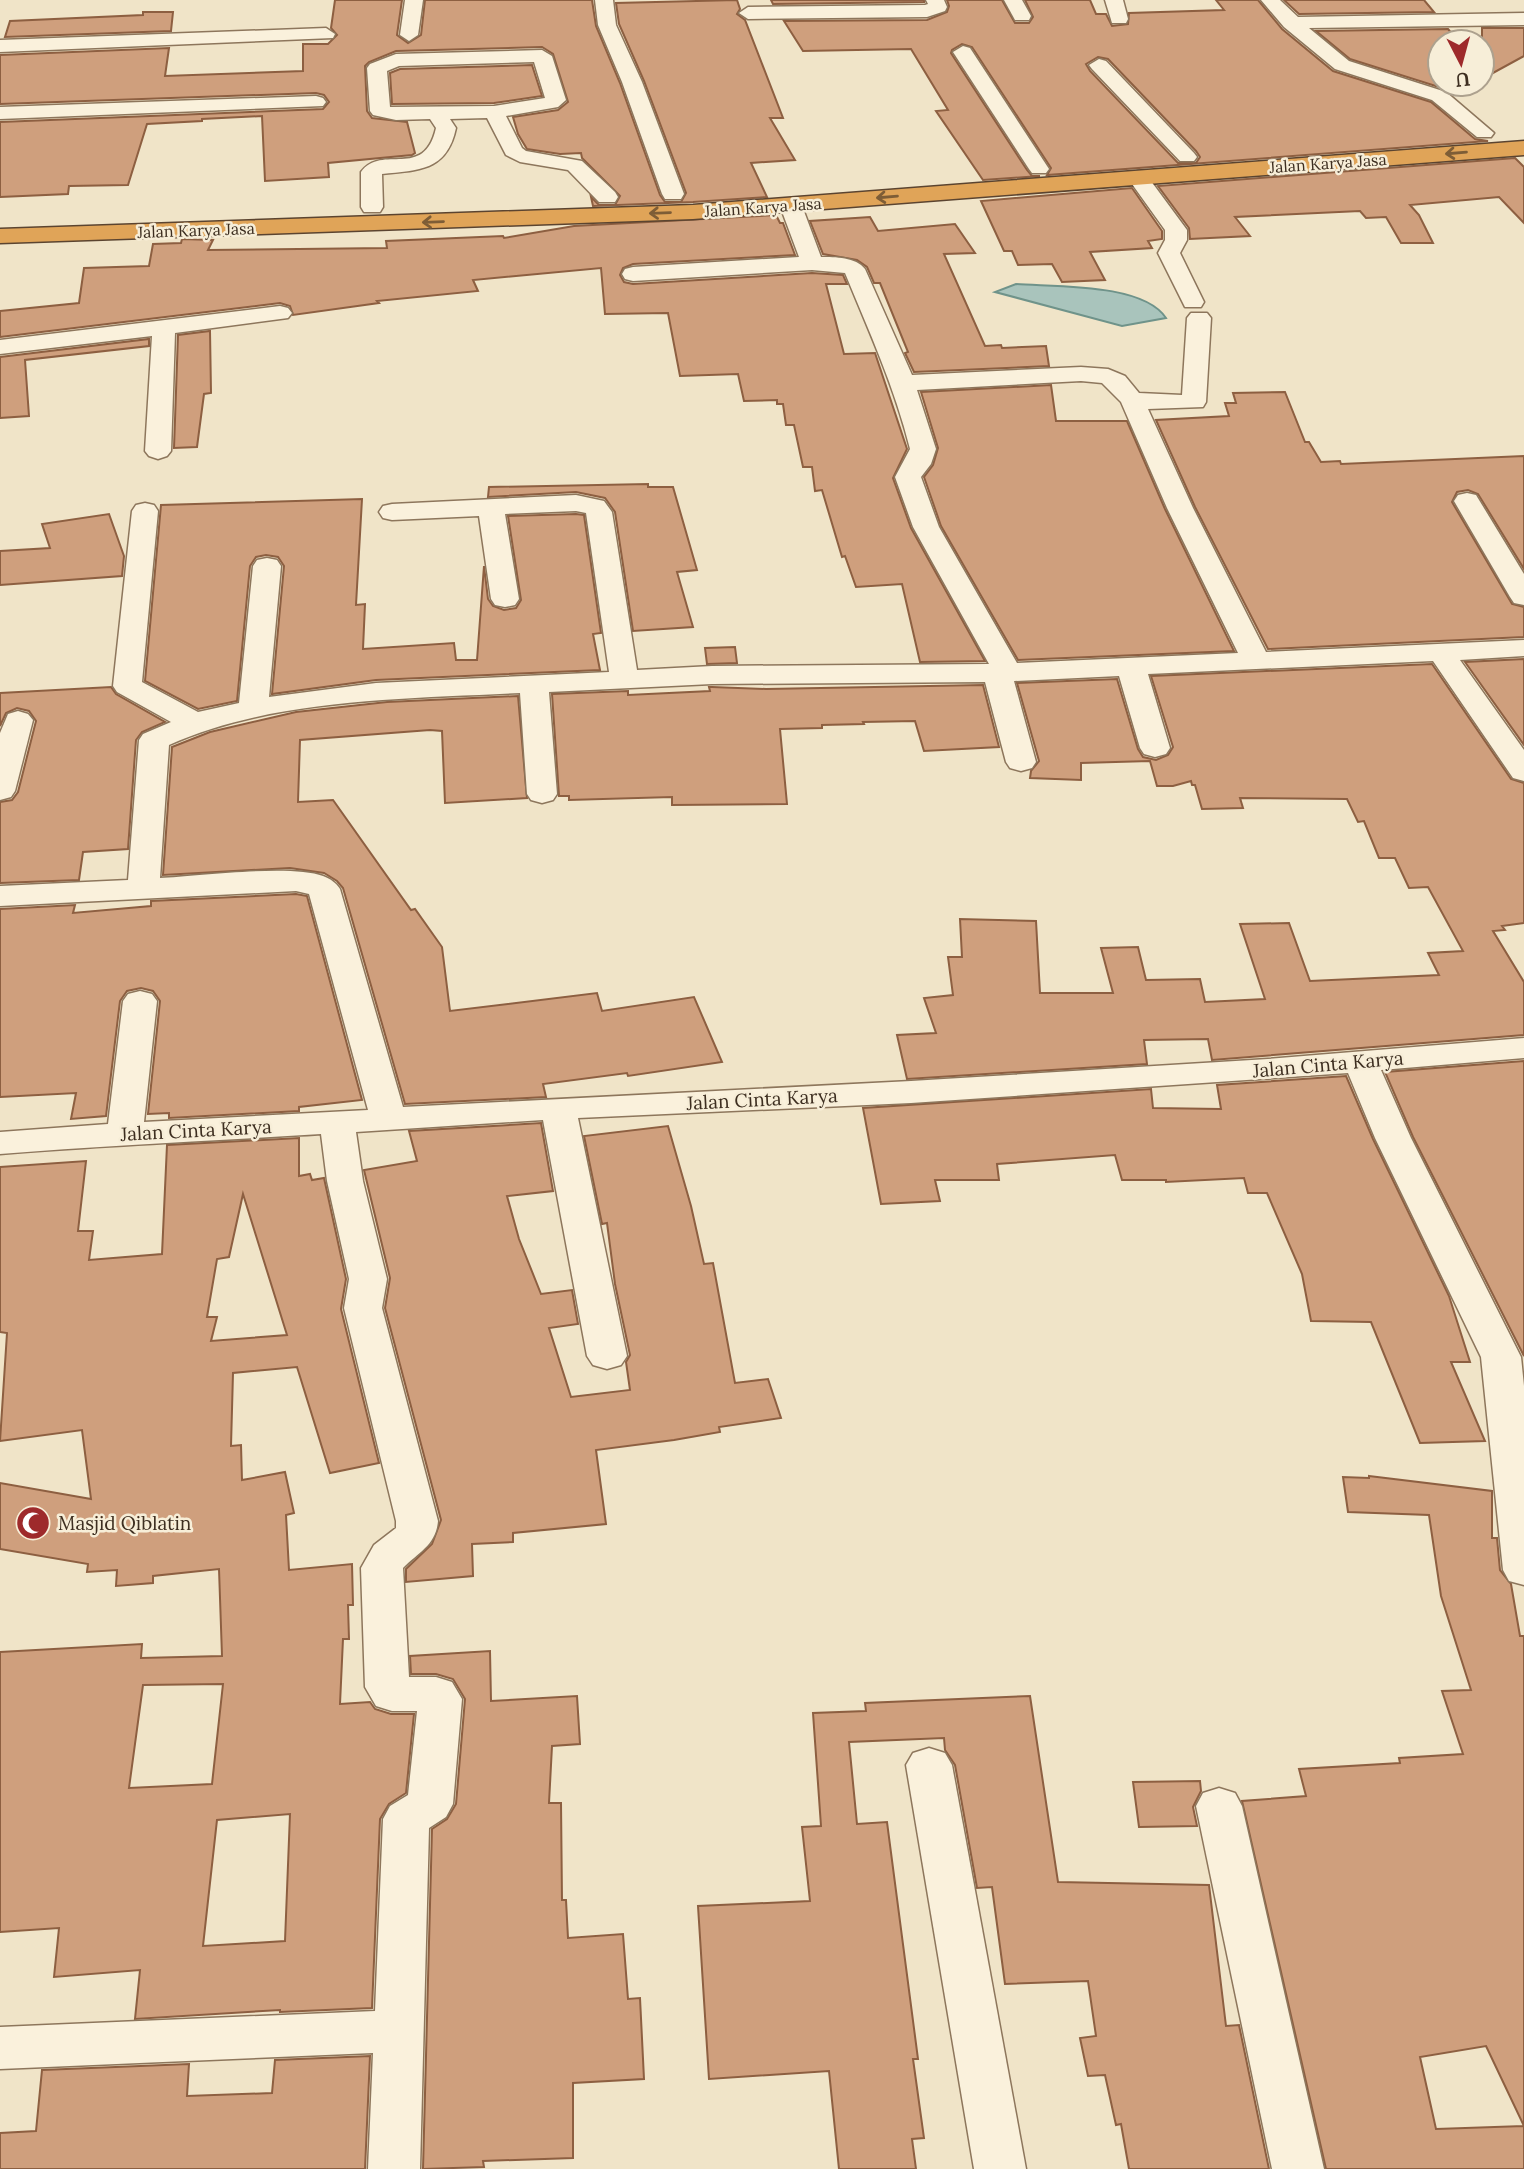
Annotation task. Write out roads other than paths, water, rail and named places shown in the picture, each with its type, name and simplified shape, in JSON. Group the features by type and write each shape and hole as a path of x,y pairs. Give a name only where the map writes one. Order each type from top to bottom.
{"highway":[{"name":"Jalan Karya Jasa","path":"0,236 321,227 791,206 1012,179 1039,169 1524,130"},
{"name":"Jalan Karya Jasa","path":"0,216 372,207 1012,179 1138,177 1524,148"}],"street":[{"path":"409,35 414,0"},
{"path":"604,0 607,25 629,73 673,194"},
{"path":"748,13 826,6 927,11 938,7 935,0"},
{"path":"1114,0 1119,19"},
{"path":"1270,0 1312,43 1342,65 1439,96 1484,132"},
{"path":"1292,23 1524,19"},
{"path":"0,46 326,34"},
{"path":"962,52 1039,169"},
{"path":"542,56 556,100 545,105 494,112 396,114 380,111 377,68 397,60 542,56"},
{"path":"1099,65 1187,157"},
{"path":"0,113 316,102"},
{"path":"494,112 513,151 520,156 575,165 607,197"},
{"path":"372,207 371,172 376,168 424,162 438,153 446,128 437,114"},
{"path":"1132,400 1195,402 1196,310 1187,288 1173,267 1169,253 1176,240 1176,230 1138,177"},
{"path":"791,206 812,263"},
{"path":"633,274 812,263 839,264 854,269 903,383 923,449 918,464 909,471 908,477 926,527 1002,673 1021,762"},
{"path":"0,347 280,313"},
{"path":"158,451 164,328"},
{"path":"903,383 1099,374 1116,381 1132,400 1180,508 1256,660"},
{"path":"1467,501 1524,597"},
{"path":"392,512 576,503 595,507 599,512 624,679"},
{"path":"491,507 505,599"},
{"path":"145,511 127,686 184,718 197,721"},
{"path":"253,708 267,566"},
{"path":"143,888 154,740 197,721 253,708 376,692 712,674 1002,673 1524,648"},
{"path":"1440,651 1524,772"},
{"path":"1131,667 1155,748"},
{"path":"534,684 542,794"},
{"path":"0,791 18,720"},
{"path":"0,896 296,881 313,883 324,889 389,1120"},
{"path":"125,1133 140,1001"},
{"name":"Jalan Cinta Karya","path":"0,1143 125,1133 182,1132 558,1108 911,1092 1524,1048"},
{"path":"1360,1061 1393,1138 1502,1357 1524,1570"},
{"path":"558,1108 607,1356"},
{"path":"337,1122 345,1181 368,1279 363,1308 417,1521 415,1534 389,1556 382,1568 387,1687 392,1694 436,1694 440,1699 430,1804 406,1819 394,2169"},
{"path":"929,1765 1000,2169"},
{"path":"1219,1806 1298,2169"},
{"path":"0,2048 397,2031"}],"water":[{"path":"1016,284 1075,287 1119,293 1138,298 1155,307 1166,318 1122,326 995,292"}],"place":[{"name":"Masjid Qiblatin","path":"33,1523"}]}
